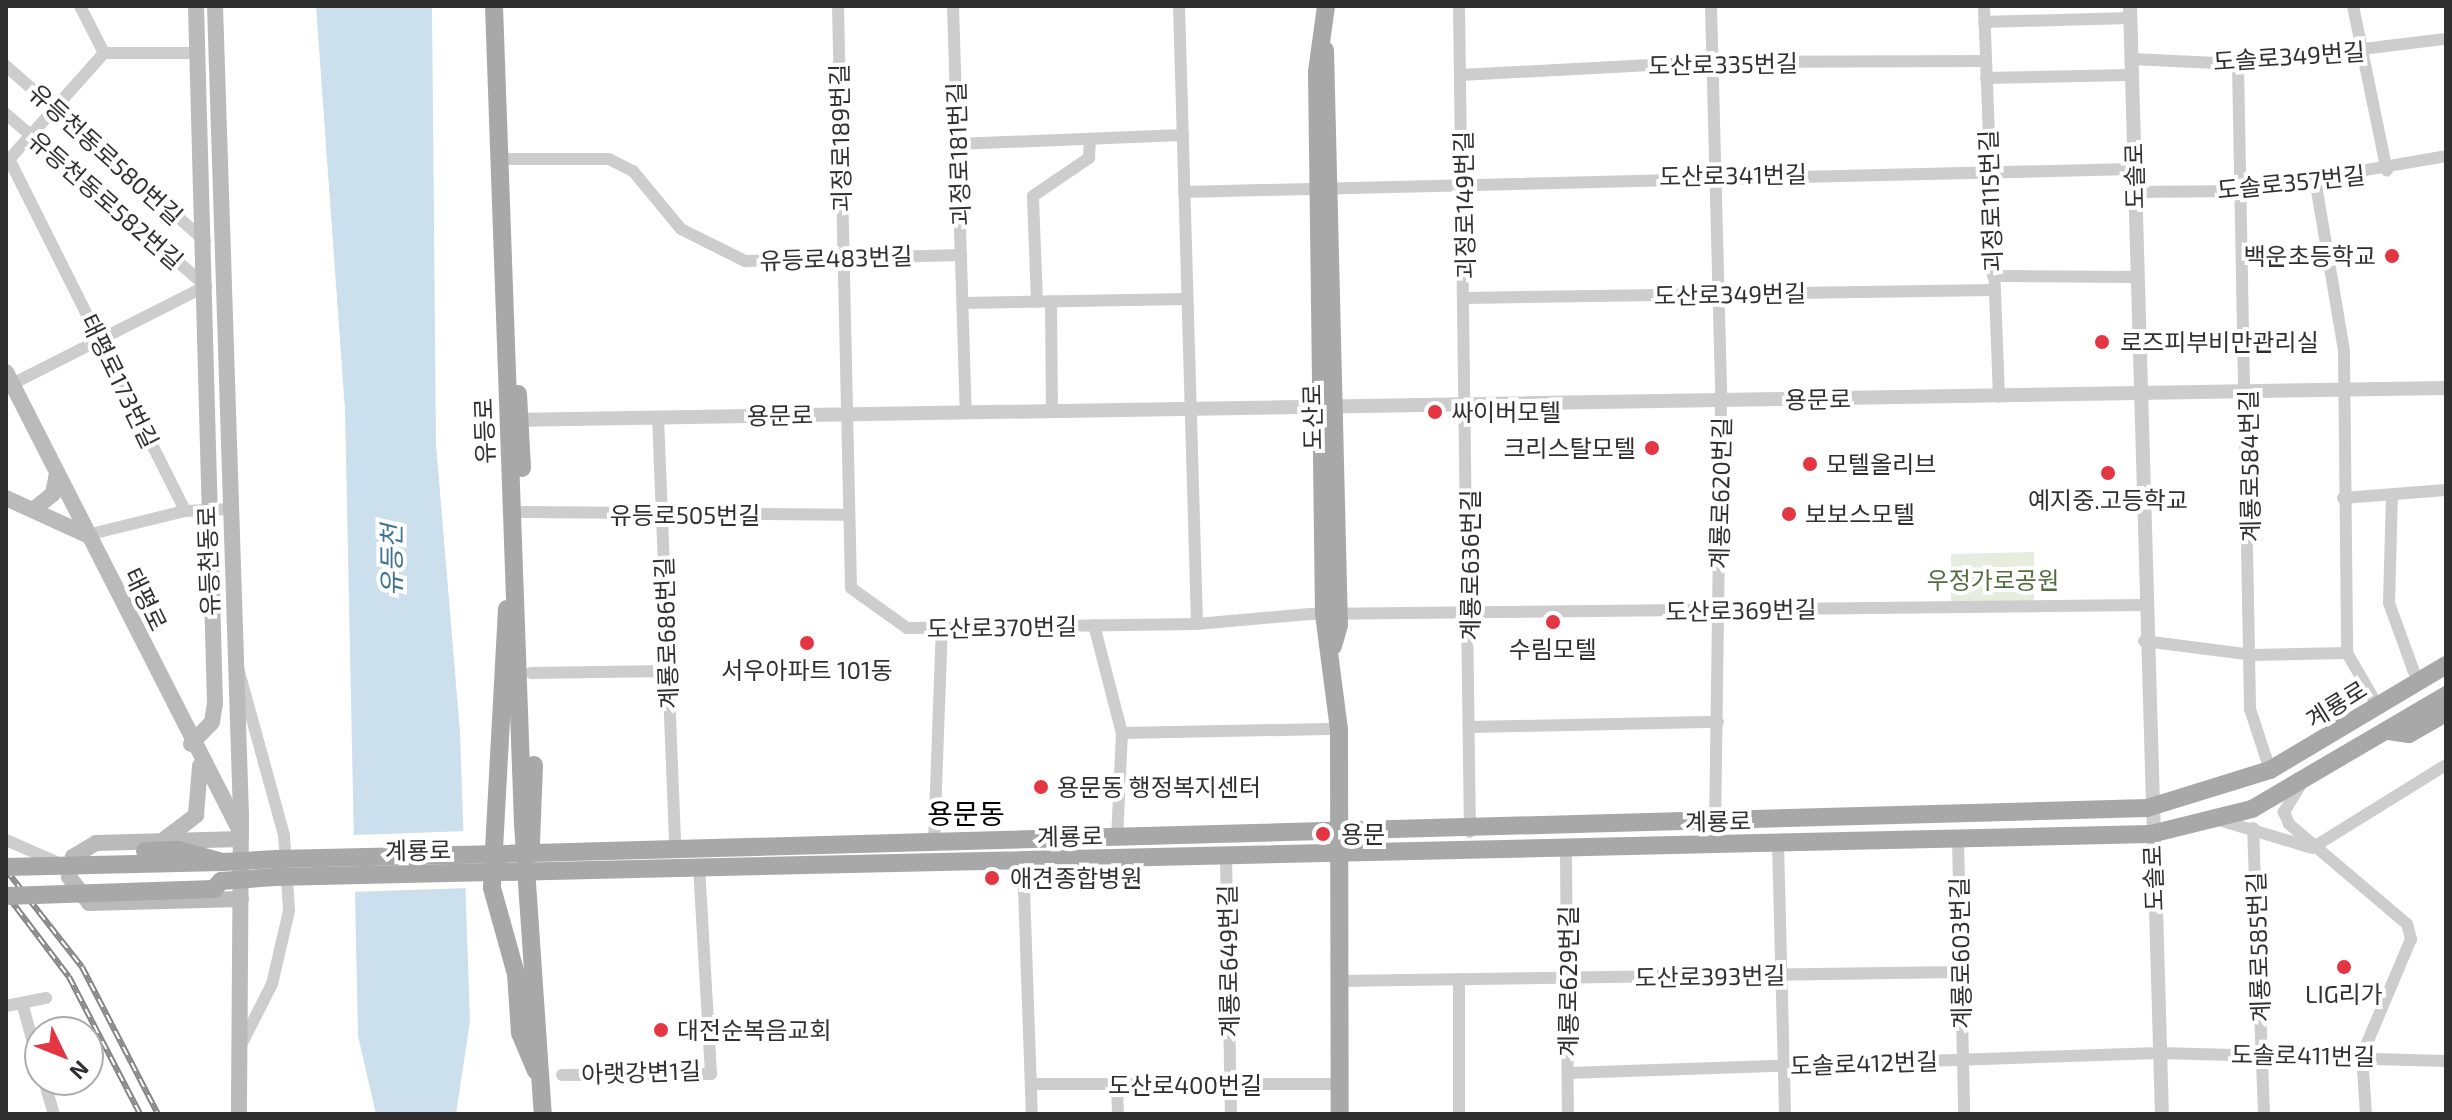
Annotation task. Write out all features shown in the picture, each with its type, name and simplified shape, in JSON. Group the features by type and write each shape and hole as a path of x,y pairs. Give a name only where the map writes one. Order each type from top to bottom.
{"main road":[{"name":"유등천동로","path":"196,6 206,286 235,662 241,836 229,868"},
{"name":"유등천동로","path":"191,744 212,722 215,704 222,510 215,6"},
{"name":"유등로","path":"494,6 514,420 523,512 531,673 536,819 530,863"},
{"name":"유등로","path":"505,6 515,575 543,1114"},
{"name":"도산로","path":"1326,6 1325,49 1317,72 1326,187 1332,614 1339,729 1336,833 1340,1114"},
{"name":"태평로","path":"9,378 191,744 241,836"},
{"path":"33,510 53,494 57,474"},
{"path":"6,498 87,535"},
{"path":"515,575 506,612 492,888 516,974 520,1033 541,1082"},
{"name":"계룡로","path":"2385,702 2414,672 2446,652"},
{"name":"계룡로","path":"530,863 675,849 1470,832 2147,808 2270,770 2446,665"},
{"name":"계룡로","path":"6,867 276,868 530,863 699,868 2151,834 2216,819 2300,786 2446,695"},
{"name":"계룡로","path":"2389,731 2409,734 2446,713"},
{"path":"153,840 172,837 196,815 200,760"},
{"path":"241,836 87,845 69,867 71,887 89,903 241,899"},
{"path":"6,896 214,889 229,868 178,850 7,845"},
{"name":"계룡로","path":"6,886 229,868 242,880 276,868"},
{"path":"239,1114 242,880"}],"street":[{"path":"80,6 104,53"},
{"name":"괴정로189번길","path":"838,6 843,414"},
{"name":"괴정로181번길","path":"953,6 966,412"},
{"path":"1179,6 1197,624"},
{"name":"괴정로149번길","path":"1459,6 1469,403"},
{"name":"계룡로620번길","path":"1711,6 1712,175 1721,400 1715,825"},
{"name":"괴정로115번길","path":"1984,6 1999,397"},
{"path":"2353,6 2387,171"},
{"name":"도솔로","path":"1984,22 2130,12 2147,808 2151,834 2162,1114"},
{"name":"도솔로349번길","path":"2131,59 2238,64 2446,39"},
{"path":"104,53 197,53"},
{"path":"8,162 34,138 104,53"},
{"name":"도산로335번길","path":"1460,75 1711,62 1985,61"},
{"name":"계룡로584번길","path":"2238,64 2244,191 2254,655 2250,709 2270,770"},
{"name":"유등천동로580번길","path":"6,66 206,242"},
{"path":"1986,78 2131,75"},
{"name":"유등천동로582번길","path":"6,114 206,286"},
{"path":"957,144 1183,135"},
{"path":"1037,302 1033,196 1089,158 1090,139"},
{"name":"도솔로357번길","path":"2134,192 2244,191 2387,171 2446,156"},
{"name":"유등로483번길","path":"510,159 609,159 633,171 681,229 745,261 961,255"},
{"name":"태평로173번길","path":"8,162 185,511"},
{"name":"도산로341번길","path":"1326,187 1712,175 2133,169"},
{"path":"2315,179 2344,351 2343,498 2347,653 2385,702"},
{"path":"1184,192 1326,187"},
{"path":"1993,276 2136,277"},
{"name":"태평로","path":"9,378 100,340 206,286"},
{"name":"도산로349번길","path":"1466,298 1993,290"},
{"path":"963,303 1187,299"},
{"path":"1051,301 1052,410"},
{"name":"용문로","path":"514,420 1329,404 1999,397 2446,388"},
{"name":"계룡로636번길","path":"1469,403 1470,832"},
{"name":"도산로370번길","path":"843,414 851,588 907,628 1197,624 1332,614"},
{"name":"계룡로686번길","path":"658,417 675,849"},
{"path":"2343,498 2446,490"},
{"path":"2392,495 2389,603 2414,672"},
{"path":"87,535 185,511 222,510"},
{"name":"유등로505번길","path":"523,512 662,517 847,515"},
{"name":"도산로369번길","path":"1332,614 2143,605"},
{"name":"계룡로","path":"1094,625 1122,733 1117,839"},
{"path":"934,843 942,628"},
{"path":"2144,641 2254,655 2347,653"},
{"path":"235,662 253,702 284,835 289,911 272,984 239,1047"},
{"path":"531,673 667,671"},
{"path":"1471,727 1718,722"},
{"path":"1122,733 1339,729"},
{"path":"2312,848 2446,765"},
{"path":"2300,786 2286,819 2312,848 2407,924 2411,939 2362,1055 2366,1114"},
{"path":"2216,819 2312,848"},
{"name":"계룡로585번길","path":"2253,828 2264,1114"},
{"name":"계룡로603번길","path":"1958,840 1964,1114"},
{"path":"1778,844 1785,1114"},
{"path":"7,845 69,867"},
{"name":"계룡로629번길","path":"1566,848 1568,1114"},
{"name":"계룡로649번길","path":"1226,857 1231,1114"},
{"name":"계룡로","path":"1023,861 1032,1114"},
{"name":"아랫강변1길","path":"562,1075 711,1074 699,868"},
{"name":"도산로393번길","path":"1338,981 1960,972"},
{"path":"1459,979 1459,1114"},
{"path":"6,1006 46,998"},
{"path":"22,1003 26,1016"},
{"name":"도솔로411번길","path":"2159,1053 2362,1055 2446,1061"},
{"name":"도솔로412번길","path":"1568,1073 2159,1053"},
{"name":"도산로400번길","path":"1031,1084 1340,1084"},
{"path":"1117,1086 1118,1114"}],"green space":[{"name":"우정가로공원","path":"2034,552 2034,599 2023,608 1951,602 1951,554"}],"water":[{"name":"유등천","path":"316,6 432,6 436,444 460,732 470,1021 456,1114 376,1114 358,1036 345,410"}],"pier":[{"path":"467,831 469,888 350,892 348,835"}],"railway":[{"path":"6,870 82,967 158,1114"},
{"path":"6,894 69,977 140,1114"}],"place":[{"name":"백운초등학교","path":"2392,256"},
{"name":"로즈피부비만관리실","path":"2102,342"},
{"name":"싸이버모텔","path":"1435,412"},
{"name":"크리스탈모텔","path":"1652,448"},
{"name":"모텔올리브","path":"1810,464"},
{"name":"예지중.고등학교","path":"2108,473"},
{"name":"보보스모텔","path":"1789,514"},
{"name":"수림모텔","path":"1553,622"},
{"name":"서우아파트 101동","path":"807,643"},
{"name":"용문동 행정복지센터","path":"1041,787"},
{"name":"용문","path":"1323,834"},
{"name":"애견종합병원","path":"992,878"},
{"name":"LIG리가","path":"2344,967"},
{"name":"대전순복음교회","path":"661,1030"}],"district":[{"name":"용문동","path":"966,813"}]}
